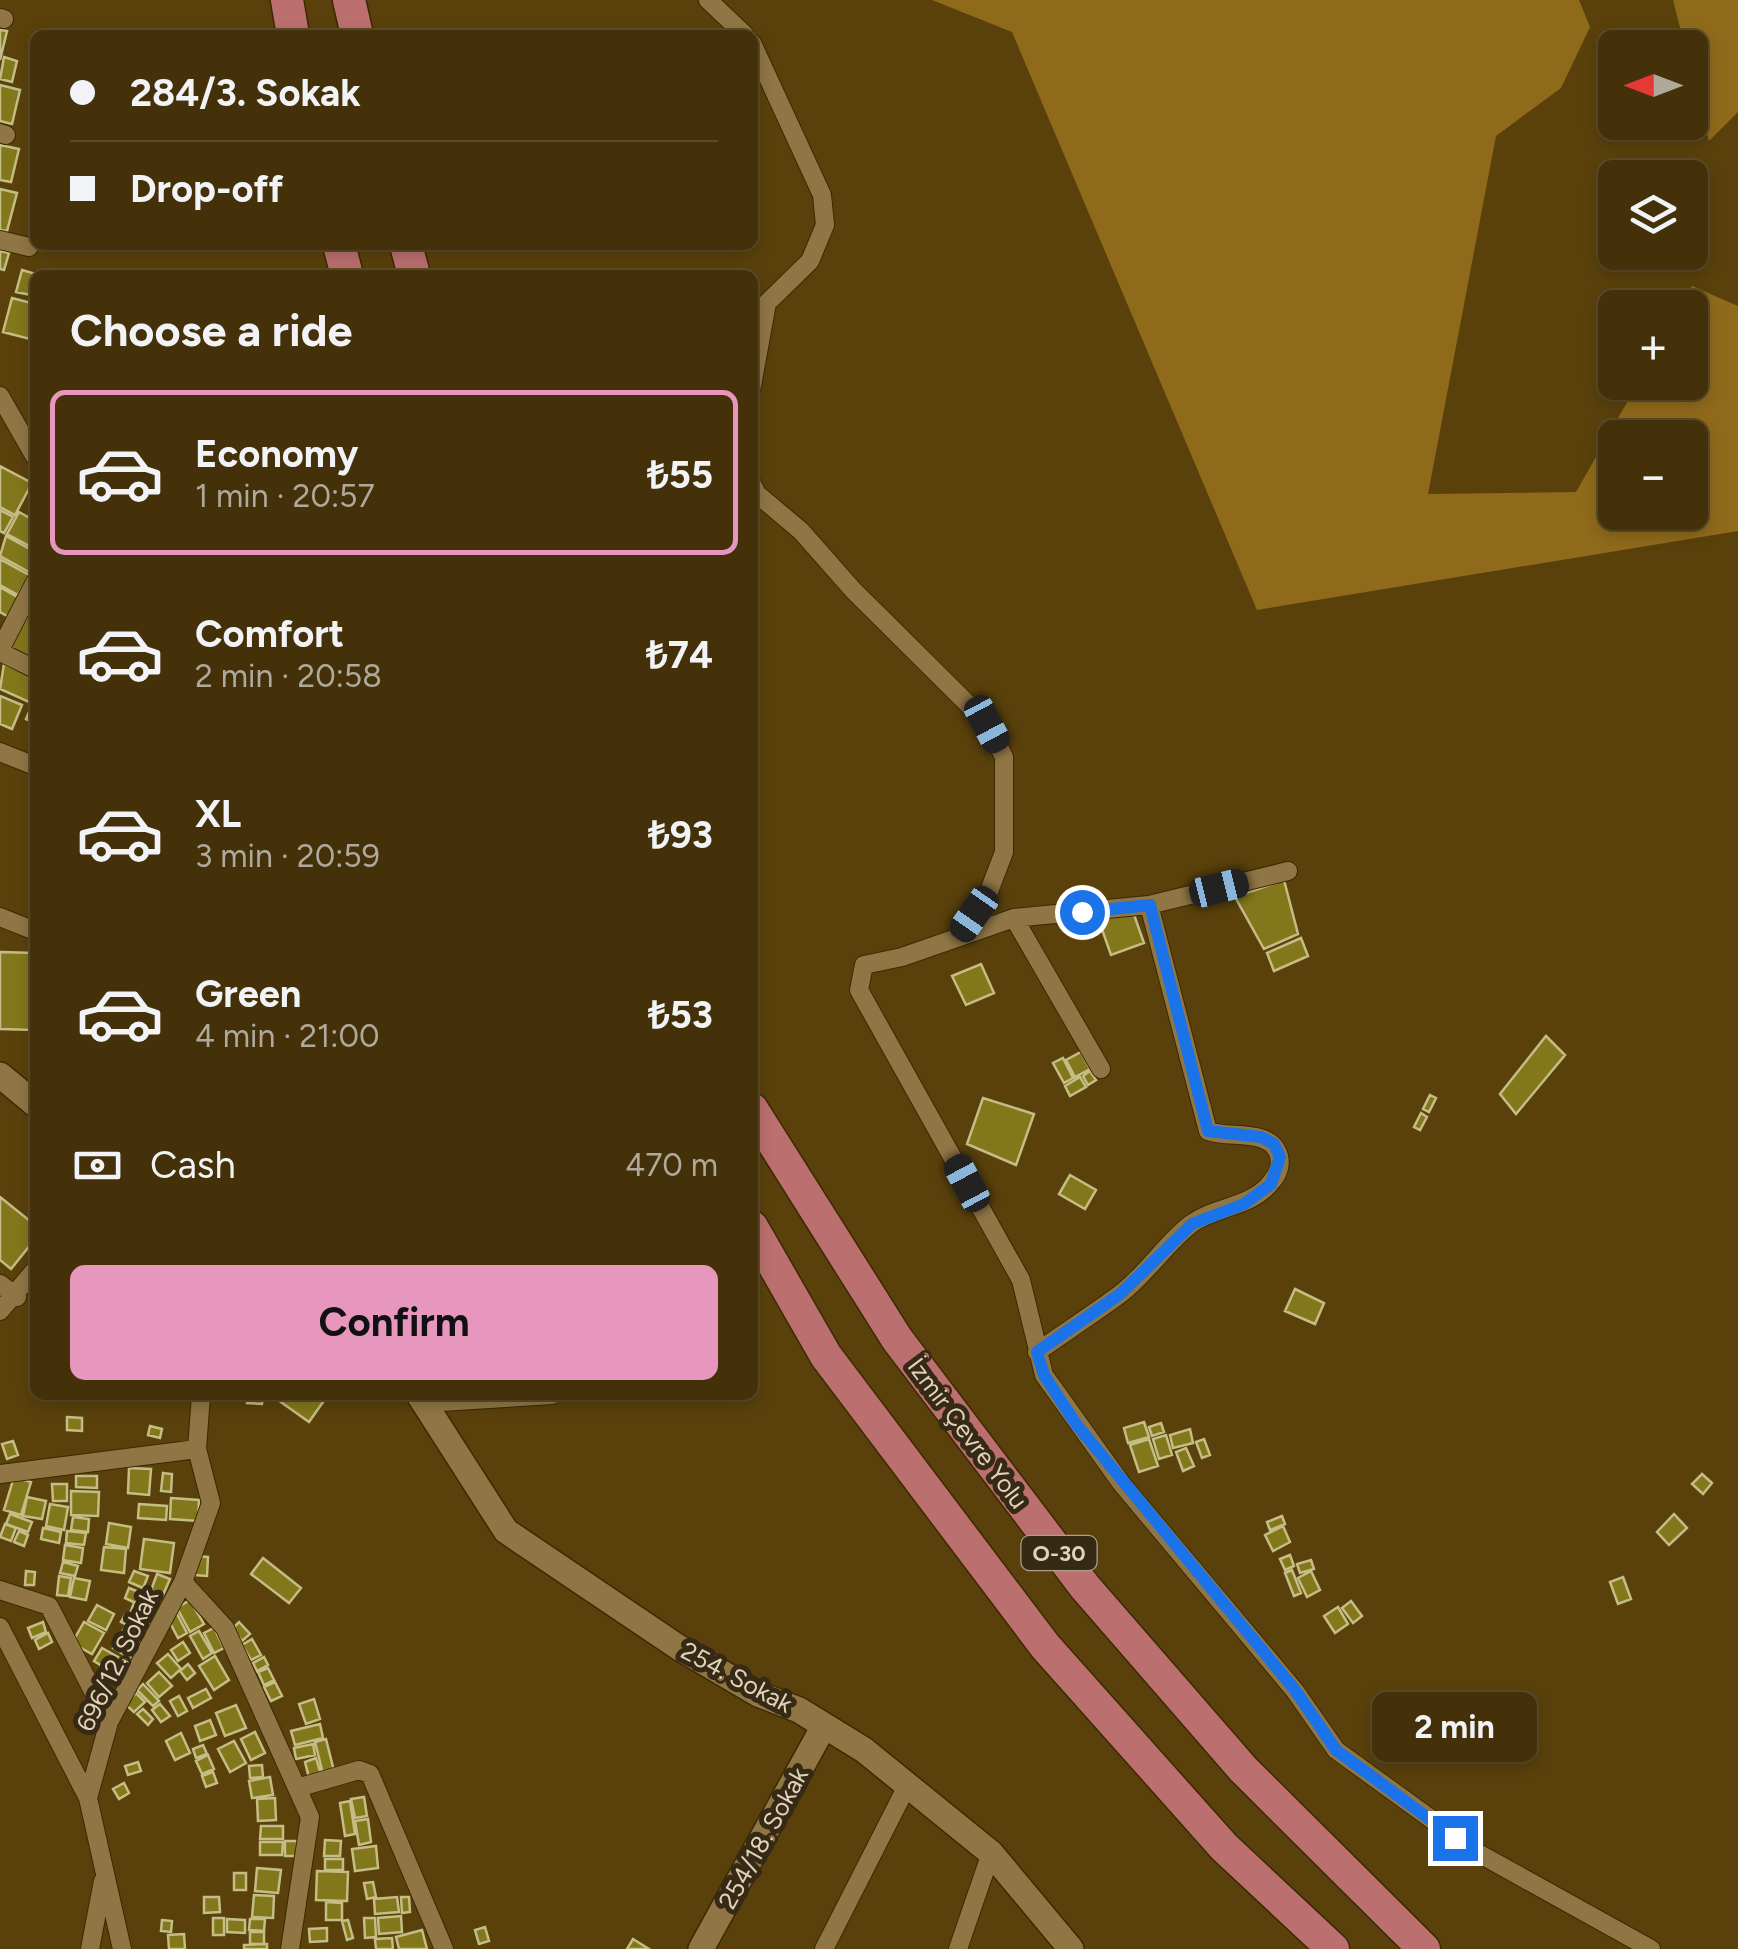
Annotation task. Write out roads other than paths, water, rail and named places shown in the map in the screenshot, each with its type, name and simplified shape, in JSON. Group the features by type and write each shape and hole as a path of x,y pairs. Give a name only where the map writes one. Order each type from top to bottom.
{"highway":[{"path":"287,0 293,30"},
{"path":"349,0 356,30"},
{"name":"İzmir Çevre Yolu","path":"758,1119 897,1339 1085,1587 1243,1770 1424,1949"},
{"name":"O-30","path":"758,1238 826,1356 1045,1646 1224,1847 1333,1949"}],"street":[{"path":"708,0 739,30"},
{"path":"758,55 822,194 825,225 810,261 768,304 758,355"},
{"path":"0,240 29,247"},
{"path":"3,411 30,451"},
{"path":"758,496 801,531 853,590 987,724 1004,756 1004,852 988,894 960,934"},
{"path":"30,592 0,651 30,667"},
{"path":"0,752 30,764"},
{"path":"1288,872 1150,905 1014,918 902,957 864,965 859,990 896,1050 1021,1280 1044,1375 1076,1424 1295,1690 1336,1750 1478,1853 1651,1949"},
{"path":"1037,1352 1120,1294 1192,1224 1244,1204 1271,1184 1278,1172 1280,1157 1274,1144 1261,1137 1208,1131 1150,905"},
{"path":"0,917 30,930"},
{"path":"1014,918 1100,1069"},
{"path":"0,1075 30,1100"},
{"path":"0,1311 30,1277"},
{"path":"0,1284 16,1297"},
{"name":"696/12. Sokak","path":"122,1949 88,1798 109,1722 183,1582 211,1503 197,1449 201,1400"},
{"name":"254. Sokak","path":"423,1400 506,1531 678,1647 824,1726 908,1784 991,1853 1071,1949"},
{"path":"0,1474 197,1449"},
{"path":"183,1582 225,1628 310,1817 290,1949"},
{"path":"0,1590 49,1606 109,1722"},
{"path":"0,1628 88,1798"},
{"name":"254/18. Sokak","path":"701,1949 824,1726"},
{"path":"297,1788 359,1770 370,1774 444,1949"},
{"path":"824,1949 908,1784"},
{"path":"958,1949 991,1853"},
{"path":"90,1949 104,1872"}]}
